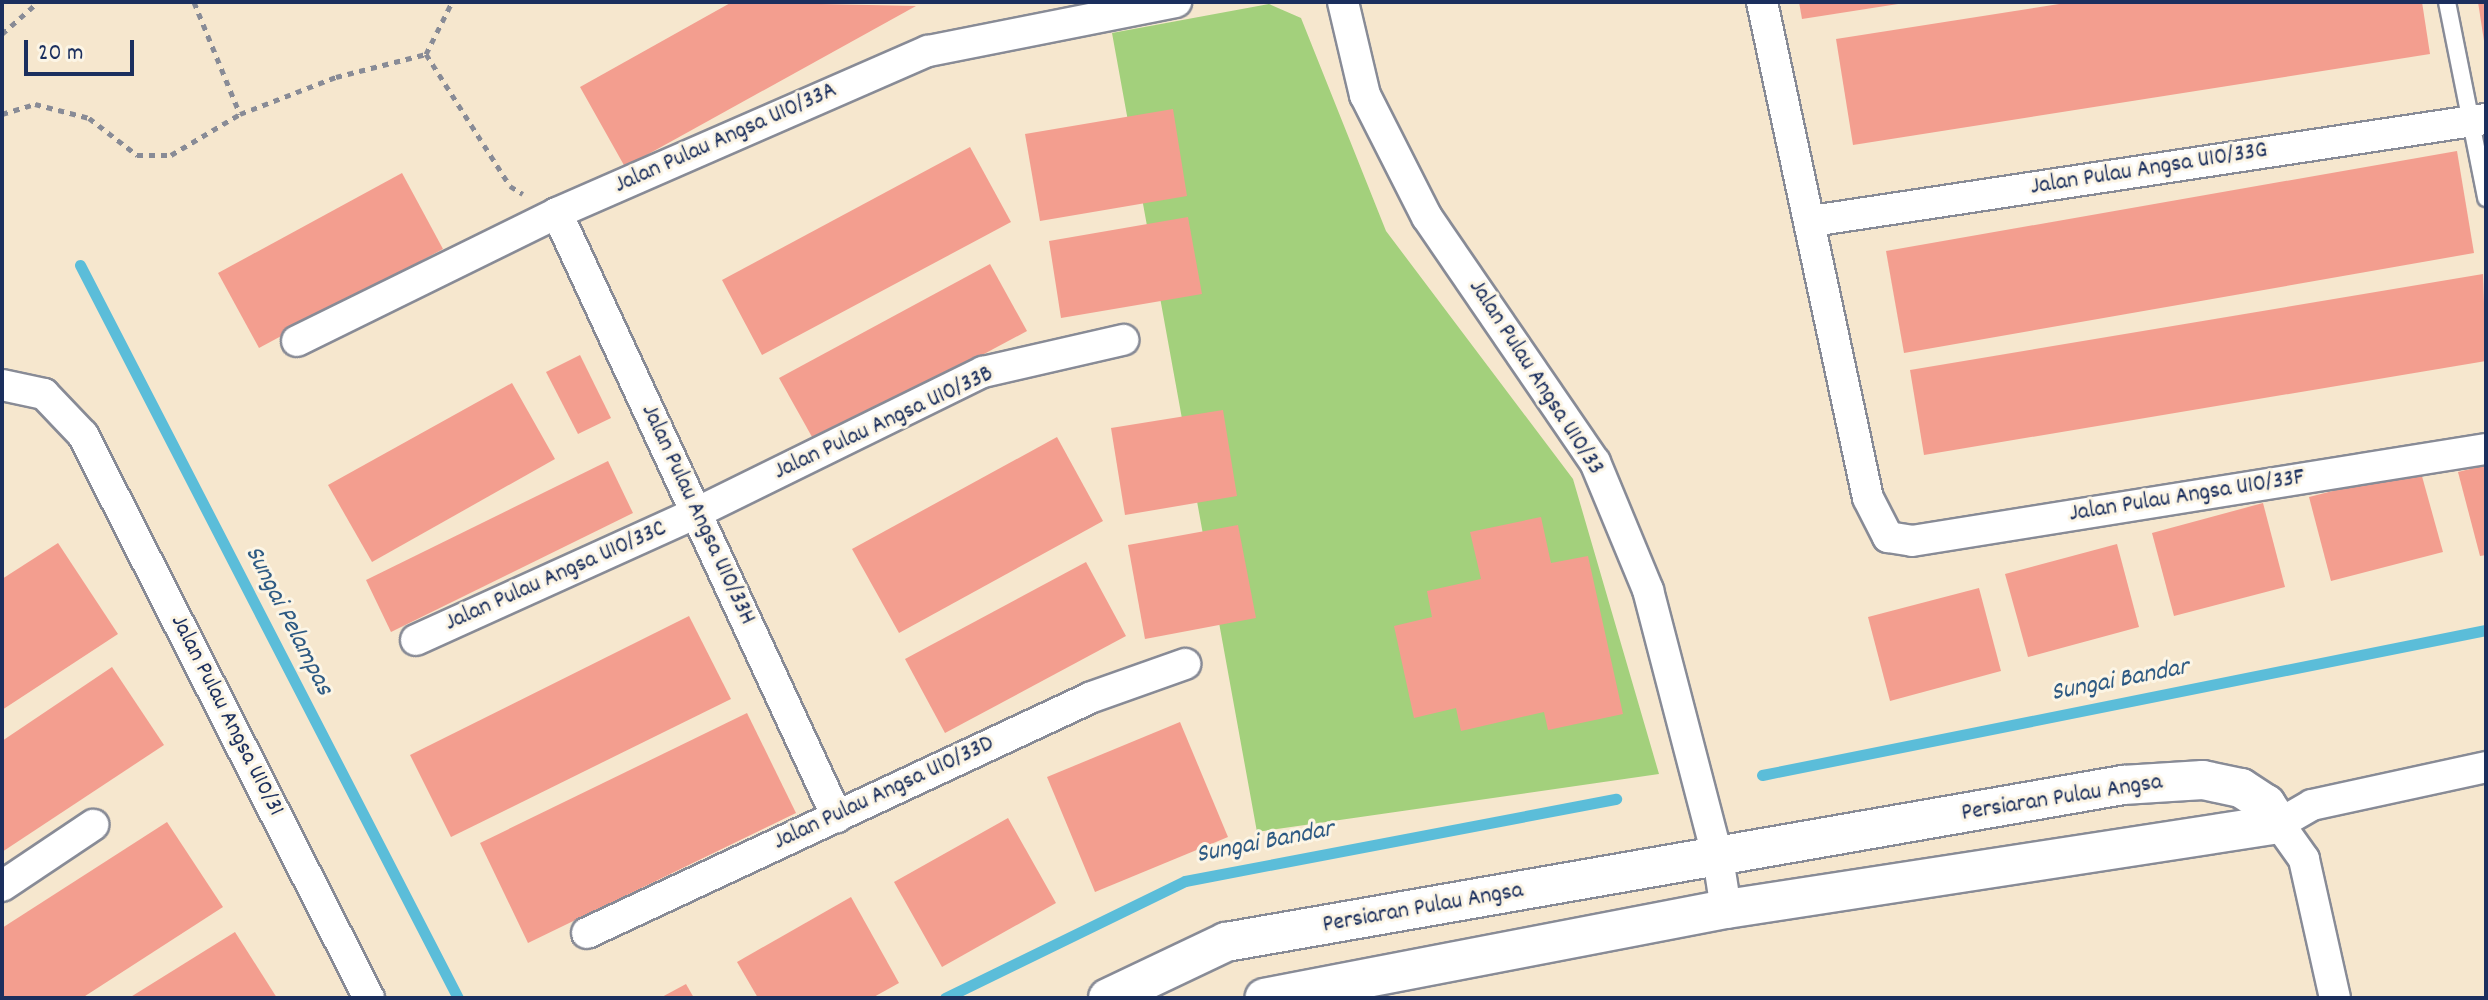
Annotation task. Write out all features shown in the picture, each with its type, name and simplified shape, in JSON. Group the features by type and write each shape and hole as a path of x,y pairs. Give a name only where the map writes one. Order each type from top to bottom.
{"street":[{"name":"Jalan Pulau Angsa U10/33A","path":"297,341 557,213 928,51 1176,2"},
{"name":"Jalan Pulau Angsa U10/33","path":"1343,2 1365,95 1427,217 1595,462 1648,590 1718,858 1726,909"},
{"path":"1762,2 1812,221"},
{"name":"Jalan Pulau Angsa U10/33G","path":"1812,221 2478,120"},
{"name":"Jalan Pulau Angsa U10/33H","path":"557,213 837,817"},
{"name":"Jalan Pulau Angsa U10/33F","path":"1812,221 1868,498 1888,537 1912,541 2486,449"},
{"name":"Jalan Pulau Angsa U10/33B","path":"696,513 983,372 1123,340"},
{"name":"Jalan Pulau Angsa U10/31","path":"2,385 44,394 83,435 369,998"},
{"name":"Jalan Pulau Angsa U10/33C","path":"416,640 696,513"},
{"name":"Jalan Pulau Angsa U10/33D","path":"587,933 1092,697 1185,664"},
{"path":"1264,998 1726,909 2279,824 2312,805 2486,767"},
{"name":"Persiaran Pulau Angsa","path":"1108,998 1226,942 2123,785 2190,780 2241,788 2266,804 2279,824"},
{"path":"2279,824 2304,859 2335,998"},
{"path":"2,886 93,825"}],"lane":[{"path":"2447,2 2478,120 2486,198"}],"path":[{"path":"2,34 38,2"},
{"path":"194,2 240,114"},
{"path":"2,114 35,104 89,118 137,155 171,155 240,114 336,77 426,54 452,2"},
{"path":"426,54 510,186 557,213"}],"green space":[{"path":"1269,4 1301,18 1386,231 1573,479 1659,774 1257,832 1112,33"}],"building":[{"path":"732,2 916,6 625,167 580,87"},
{"path":"1799,2 1898,2 1898,4 1802,19"},
{"path":"2072,2 2422,2 2430,54 1853,145 1836,39"},
{"path":"2478,2 2486,2 2486,41 2484,41"},
{"path":"1173,109 1187,196 1040,221 1025,134"},
{"path":"970,147 1011,222 762,355 722,280"},
{"path":"2457,151 2474,253 1904,353 1886,251"},
{"path":"402,173 443,249 259,348 218,273"},
{"path":"1188,217 1202,294 1061,318 1049,241"},
{"path":"990,264 1027,331 816,444 779,378"},
{"path":"2483,274 2486,361 1924,455 1910,370"},
{"path":"580,355 611,418 578,434 546,372"},
{"path":"512,383 555,459 372,562 328,485"},
{"path":"1223,410 1237,496 1125,515 1111,428"},
{"path":"1057,437 1103,521 899,633 852,549"},
{"path":"608,461 633,513 391,632 366,580"},
{"path":"2486,465 2486,555 2480,556 2458,472"},
{"path":"2420,469 2443,552 2331,581 2309,497"},
{"path":"2263,503 2285,587 2174,616 2152,533"},
{"path":"1541,517 1551,563 1588,556 1623,714 1548,730 1544,712 1461,731 1456,708 1414,718 1394,626 1432,617 1427,591 1481,579 1470,532"},
{"path":"1238,525 1256,618 1145,639 1128,545"},
{"path":"58,543 118,634 2,710 2,579"},
{"path":"2117,544 2139,627 2028,657 2005,574"},
{"path":"1086,562 1126,636 945,733 905,659"},
{"path":"1979,588 2001,671 1890,701 1868,617"},
{"path":"689,616 731,699 451,837 410,755"},
{"path":"112,667 164,745 2,852 2,741"},
{"path":"747,713 796,813 528,943 480,843"},
{"path":"1180,722 1228,837 1095,892 1047,777"},
{"path":"1008,818 1056,903 942,967 894,882"},
{"path":"167,822 223,907 82,998 2,998 2,928"},
{"path":"851,897 899,983 872,998 758,998 737,962"},
{"path":"235,932 277,998 129,998"},
{"path":"686,984 694,998 660,998"}],"waterway":[{"name":"Sungai Pelampas","path":"80,265 458,998"},
{"name":"Sungai Bandar","path":"1762,775 2486,630"},
{"name":"Sungai Bandar","path":"945,998 1185,881 1616,799"}]}
